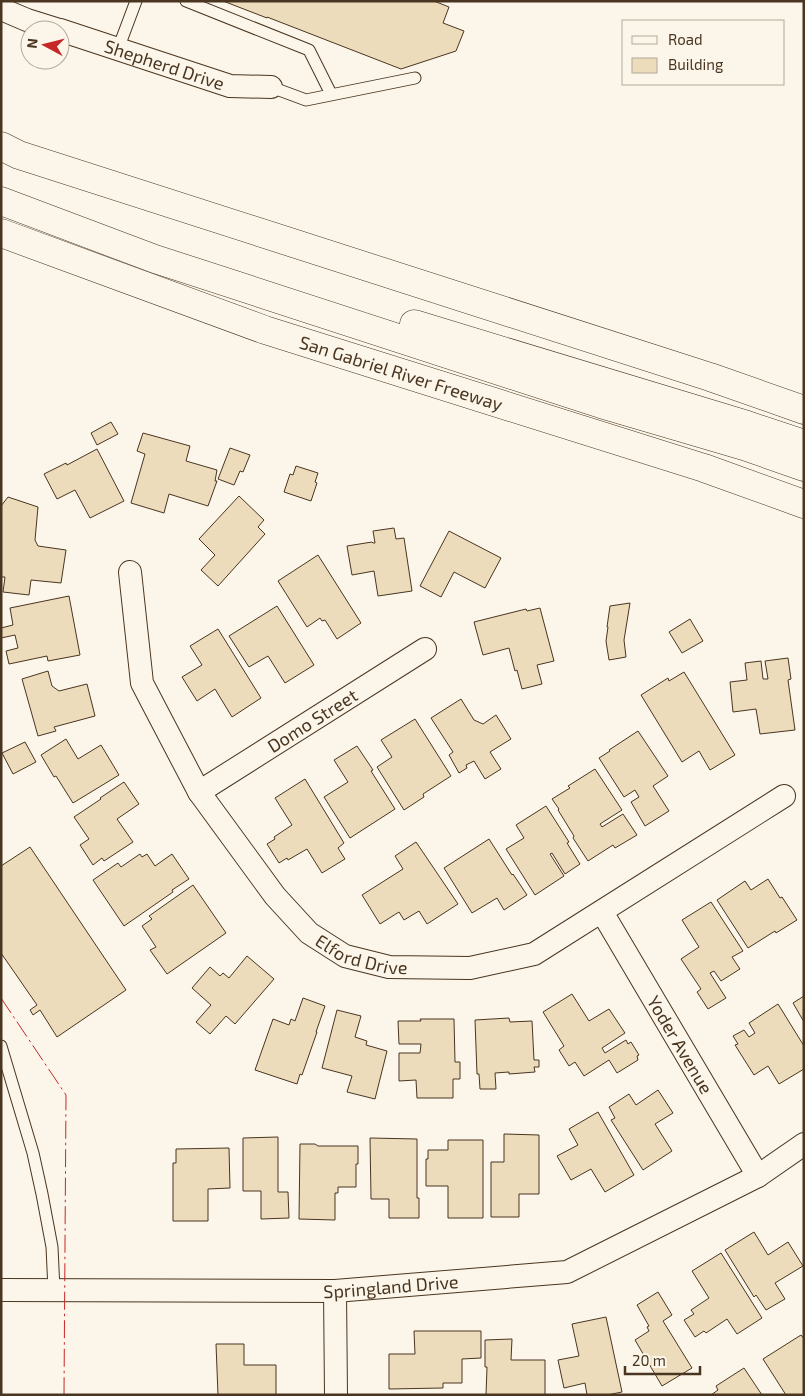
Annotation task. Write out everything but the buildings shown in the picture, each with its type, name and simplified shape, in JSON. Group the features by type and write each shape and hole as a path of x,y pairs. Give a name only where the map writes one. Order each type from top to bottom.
{"highway":[{"path":"1,146 19,154 710,377 804,410"},
{"path":"1,186 36,201 184,252 804,444"},
{"path":"1,200 155,260 601,404 744,446 804,467"},
{"name":"San Gabriel River Freeway","path":"1,233 265,330 704,468 804,504"}],"street":[{"name":"Shepherd Drive","path":"1,9 27,20"},
{"name":"Shepherd Drive","path":"70,34 230,86 271,87"},
{"name":"Elford Drive","path":"130,572 142,683 200,792 275,896 309,933 345,956 389,967 470,968 534,954 784,796"},
{"name":"Domo Street","path":"200,792 425,649"},
{"name":"Yoder Avenue","path":"602,912 758,1176"},
{"name":"Springland Drive","path":"1,1290 335,1291 567,1272 758,1176 804,1144"},
{"path":"335,1291 336,1395"}],"lane":[{"path":"118,49 136,1"},
{"path":"186,1 309,50 331,94"},
{"path":"271,87 306,100 415,78"},
{"path":"1,1046 33,1153 42,1194 52,1247 54,1290"}],"power":[{"path":"1,998 66,1095 64,1395"}]}
